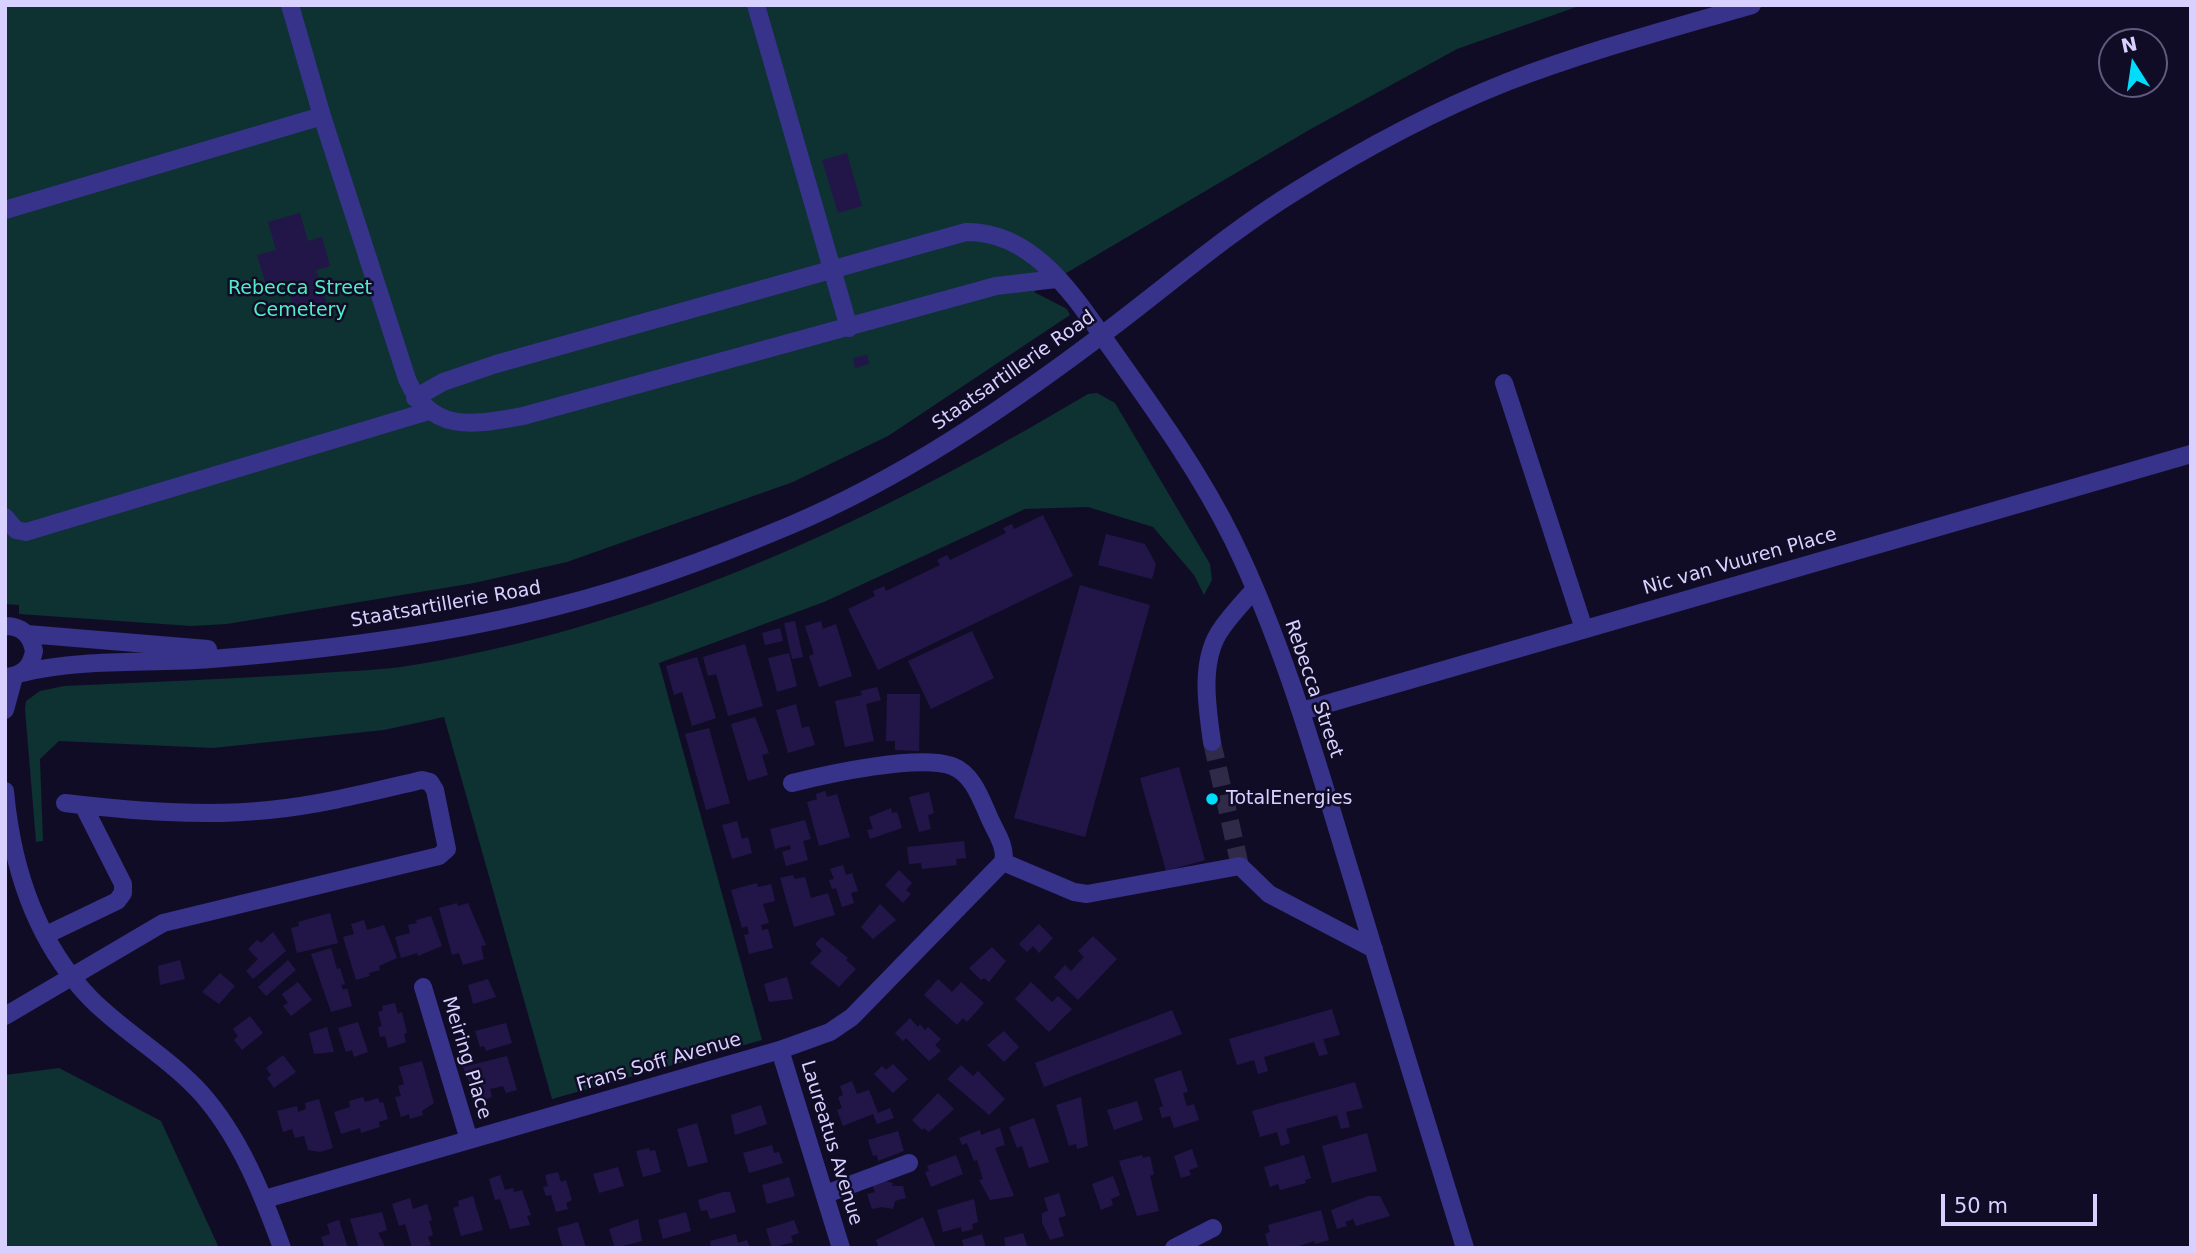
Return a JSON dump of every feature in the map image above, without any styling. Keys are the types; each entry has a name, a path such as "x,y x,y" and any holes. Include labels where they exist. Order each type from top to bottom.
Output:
{"street":[{"path":"290,5 322,116 415,398 444,420 476,425 523,416 996,286 1056,279"},
{"path":"756,5 849,327"},
{"name":"Staatsartillerie Road","path":"14,676 68,664 212,659 336,645 490,622 560,606 678,570 795,523 923,459 1011,401 1102,335 1197,260 1295,192 1427,117 1568,60 1752,5"},
{"path":"5,210 322,116"},
{"name":"Rebecca Street","path":"415,398 443,382 486,368 966,232 989,231 1024,246 1056,279 1102,335 1203,485 1233,540 1302,711 1465,1248"},
{"path":"1504,383 1584,629"},
{"path":"5,517 16,530 26,532 429,411"},
{"name":"Nic van Vuuren Place","path":"1302,711 2191,454"},
{"path":"1212,742 1207,705 1209,658 1220,630 1254,590"},
{"name":"Staatsartillerie Road","path":"5,626 18,628 27,634 253,653"},
{"path":"5,710 14,676 31,664 34,651 27,634"},
{"path":"792,782 866,767 932,763 952,766 977,790 1003,848 1003,862 1074,892 1087,894 1116,887 1161,883 1240,866 1269,894 1374,949"},
{"path":"5,1016 163,923 439,856 447,849 435,790 430,782 422,780 340,800 268,810 221,813 74,804 123,884 123,893 117,901 46,935"},
{"path":"5,791 9,828 22,880 46,935 72,976 93,1000 171,1064 200,1092 236,1143 265,1199 282,1248"},
{"name":"Frans Soff Avenue","path":"265,1199 780,1050 842,1026 1003,862"},
{"name":"Meiring Place","path":"423,988 468,1140"},
{"name":"Laureatus Avenue","path":"780,1050 841,1248"},
{"path":"826,1194 909,1163"},
{"path":"1174,1248 1213,1228"}],"green space":[{"name":"Rebecca Street Cemetery","path":"5,5 1582,5 1457,49 1309,130 1034,292 1067,309 1070,315 888,436 793,482 567,562 474,583 227,624 191,626 19,614 19,605 5,604"},
{"path":"1097,393 1115,403 1210,564 1212,580 1204,595 1194,575 1153,527 1088,507 1025,509 824,602 659,663 762,1040 552,1099 444,717 384,730 213,748 59,741 40,759 43,841 36,842 25,709 26,701 40,691 64,686 401,667 493,649 583,626 671,597 757,564 842,526 1007,441 1088,394"},
{"path":"59,1068 161,1121 219,1248 5,1248 5,1075"}],"building":[{"path":"847,153 862,206 838,213 822,160"},
{"path":"300,213 308,241 322,237 330,266 316,270 327,304 295,313 285,279 266,285 257,255 276,250 268,222"},
{"path":"867,355 869,364 855,368 853,358"},
{"path":"1043,515 1073,576 878,670 848,609 875,596 873,591 884,586 886,591 940,565 937,560 947,555 950,560 1006,533 1003,528 1012,524 1014,529"},
{"path":"1106,534 1145,544 1156,564 1152,579 1098,565"},
{"path":"1080,585 1150,605 1085,837 1014,818"},
{"path":"795,621 803,657 792,659 784,623"},
{"path":"821,621 823,629 836,624 852,676 819,687 809,656 814,654 805,626"},
{"path":"780,628 783,641 765,645 762,633"},
{"path":"972,631 994,678 931,709 908,661"},
{"path":"745,644 763,706 728,716 716,674 708,676 703,657"},
{"path":"789,653 797,686 777,692 768,658"},
{"path":"697,657 716,718 692,726 682,692 674,695 666,666"},
{"path":"877,687 881,700 866,704 874,741 845,747 835,701 862,695 860,691"},
{"path":"887,694 920,694 919,751 895,750 895,741 886,741"},
{"path":"796,704 802,728 809,726 815,745 788,753 776,710"},
{"path":"755,717 769,753 762,755 768,775 748,781 731,724"},
{"path":"709,728 730,803 706,810 685,734"},
{"path":"1179,767 1205,860 1166,871 1140,778"},
{"path":"825,791 827,797 837,794 850,837 819,846 807,802 817,799 816,794"},
{"path":"929,792 934,813 928,815 931,829 919,832 909,797"},
{"path":"891,808 892,813 897,812 902,828 870,839 867,830 873,829 869,817"},
{"path":"805,820 811,839 803,841 808,860 786,866 782,852 791,849 790,845 775,849 770,829"},
{"path":"737,821 742,839 748,837 752,853 732,859 722,825"},
{"path":"964,841 966,858 956,859 957,865 922,869 921,863 909,864 907,847"},
{"path":"843,865 846,875 852,873 858,891 851,893 854,903 842,907 836,888 832,889 829,880 834,879 830,869"},
{"path":"899,870 912,883 906,890 911,894 903,903 885,885"},
{"path":"793,875 795,879 805,877 811,898 828,893 835,915 794,927 780,878"},
{"path":"757,883 758,887 771,884 775,901 763,904 769,923 761,925 762,930 768,929 773,948 749,954 744,935 749,934 747,926 742,928 731,890"},
{"path":"457,903 458,906 468,903 486,945 481,946 484,959 463,965 459,953 452,955 439,908"},
{"path":"880,904 896,920 873,939 861,927"},
{"path":"330,913 338,943 297,953 291,928 299,926 298,922"},
{"path":"431,916 442,946 418,956 417,953 401,958 395,937 410,933 408,925 417,923 416,920"},
{"path":"364,920 367,930 384,925 397,958 379,966 380,970 369,973 370,976 356,980 343,937 354,934 351,924"},
{"path":"1039,924 1053,938 1039,953 1033,946 1027,952 1019,944"},
{"path":"273,932 286,951 253,979 246,971 258,959 248,949 257,940 261,943"},
{"path":"1093,936 1117,959 1078,1000 1054,977 1065,965 1071,971 1084,957 1078,951"},
{"path":"822,937 848,958 846,960 856,969 839,987 810,963 822,951 815,944"},
{"path":"992,947 1006,961 989,982 984,978 981,980 969,968"},
{"path":"331,948 345,984 341,985 343,990 347,988 352,1006 331,1012 311,954"},
{"path":"180,960 185,979 160,985 158,966"},
{"path":"288,960 296,970 266,996 258,987"},
{"path":"220,973 235,986 219,1004 202,992"},
{"path":"787,977 793,999 769,1002 764,984"},
{"path":"488,979 496,997 473,1004 468,985"},
{"path":"938,979 952,992 961,982 984,1003 967,1022 963,1018 957,1025 924,995"},
{"path":"298,982 312,1000 291,1016 283,1006 288,1003 282,994"},
{"path":"1031,982 1052,1002 1058,996 1072,1009 1049,1032 1015,999"},
{"path":"395,1003 398,1014 402,1012 407,1033 404,1034 406,1042 388,1048 385,1036 380,1037 378,1027 382,1026 378,1012 383,1010 382,1006"},
{"path":"1332,1009 1340,1035 1323,1039 1328,1054 1319,1056 1314,1042 1264,1057 1268,1071 1258,1074 1254,1060 1237,1065 1229,1039"},
{"path":"1172,1010 1182,1034 1044,1087 1035,1063"},
{"path":"250,1016 263,1033 242,1050 234,1040 238,1036 233,1029"},
{"path":"910,1018 918,1027 920,1024 925,1030 928,1027 941,1039 935,1045 941,1051 929,1061 906,1038 903,1041 895,1033"},
{"path":"358,1022 368,1052 354,1057 352,1050 346,1052 338,1028"},
{"path":"506,1023 512,1043 486,1051 484,1046 480,1047 475,1031"},
{"path":"327,1027 334,1052 314,1054 309,1033"},
{"path":"1004,1031 1019,1047 1004,1062 987,1045"},
{"path":"283,1055 296,1072 274,1088 267,1078 271,1075 266,1068"},
{"path":"507,1056 517,1090 506,1093 503,1086 490,1089 492,1097 478,1102 463,1067"},
{"path":"422,1061 434,1103 422,1111 423,1115 410,1119 409,1114 401,1117 395,1097 401,1096 398,1086 404,1084 399,1067"},
{"path":"893,1064 908,1079 893,1093 874,1074 882,1066 886,1070"},
{"path":"961,1065 973,1076 978,1071 1005,1099 989,1115 947,1079"},
{"path":"1181,1070 1188,1092 1183,1093 1187,1106 1194,1104 1199,1120 1174,1128 1170,1116 1162,1118 1159,1108 1163,1106 1154,1079"},
{"path":"852,1081 857,1094 869,1090 878,1113 890,1108 894,1118 877,1124 873,1114 843,1126 837,1110 842,1108 838,1097 843,1095 840,1086"},
{"path":"1355,1082 1363,1108 1346,1112 1350,1127 1341,1129 1337,1115 1286,1129 1290,1143 1281,1146 1277,1132 1260,1137 1252,1111"},
{"path":"938,1093 954,1109 929,1132 924,1128 922,1130 912,1120"},
{"path":"363,1097 365,1102 378,1098 380,1103 383,1102 388,1119 379,1122 380,1127 361,1133 360,1128 341,1134 334,1112 350,1107 349,1101"},
{"path":"1081,1097 1088,1146 1077,1149 1076,1144 1069,1146 1056,1105"},
{"path":"319,1099 333,1148 320,1152 308,1150 304,1136 295,1138 292,1129 283,1132 277,1111 297,1106 298,1112 306,1109 305,1103"},
{"path":"1137,1101 1143,1120 1114,1130 1107,1110"},
{"path":"761,1105 767,1124 735,1135 731,1115"},
{"path":"1034,1118 1049,1162 1029,1168 1022,1146 1017,1148 1009,1127"},
{"path":"697,1123 708,1162 688,1167 677,1129"},
{"path":"1000,1128 1005,1145 995,1148 1014,1196 990,1200 979,1180 983,1179 977,1160 974,1161 967,1143 962,1145 959,1138 980,1130 981,1135"},
{"path":"898,1131 904,1151 878,1161 877,1155 873,1156 868,1140"},
{"path":"1367,1133 1377,1171 1332,1183 1322,1146"},
{"path":"772,1145 774,1153 779,1152 783,1163 749,1173 743,1153"},
{"path":"649,1148 650,1151 655,1150 661,1172 643,1177 636,1151"},
{"path":"1192,1149 1198,1167 1189,1170 1191,1175 1181,1178 1174,1156"},
{"path":"956,1155 963,1174 931,1187 925,1172 929,1171 927,1166"},
{"path":"1142,1155 1143,1158 1150,1156 1154,1174 1150,1176 1159,1211 1137,1216 1119,1161"},
{"path":"1304,1155 1311,1178 1305,1180 1306,1183 1280,1190 1278,1184 1270,1187 1264,1167"},
{"path":"618,1167 624,1186 599,1193 593,1174"},
{"path":"558,1172 561,1182 566,1180 572,1200 566,1203 568,1209 556,1212 551,1195 546,1196 543,1187 548,1186 545,1175"},
{"path":"500,1175 505,1190 522,1190 531,1215 527,1216 530,1225 510,1229 500,1199 495,1200 489,1179"},
{"path":"1113,1176 1120,1195 1111,1199 1113,1205 1101,1210 1092,1184"},
{"path":"789,1177 795,1196 767,1204 762,1185"},
{"path":"886,1181 893,1183 892,1186 903,1186 906,1198 895,1201 893,1209 872,1209 867,1194 875,1192 872,1185"},
{"path":"730,1192 736,1212 710,1219 707,1210 701,1211 698,1200"},
{"path":"1059,1193 1066,1216 1058,1218 1064,1236 1050,1240 1042,1222 1042,1213 1048,1211 1044,1198"},
{"path":"473,1196 483,1230 461,1236 453,1208 459,1206 458,1201"},
{"path":"1368,1196 1380,1196 1390,1216 1356,1226 1353,1219 1345,1222 1347,1226 1337,1229 1331,1210"},
{"path":"410,1198 413,1209 427,1204 432,1220 429,1221 433,1235 428,1237 431,1245 412,1248 405,1224 399,1226 392,1204"},
{"path":"974,1199 978,1222 972,1224 973,1229 962,1232 961,1227 943,1232 937,1210"},
{"path":"1321,1210 1329,1240 1315,1244 1314,1241 1294,1248 1269,1248 1265,1234 1270,1232 1268,1225"},
{"path":"382,1212 387,1230 378,1233 386,1248 359,1248 350,1219"},
{"path":"686,1212 691,1231 663,1239 658,1220"},
{"path":"923,1217 935,1246 879,1248 876,1240"},
{"path":"638,1219 642,1241 615,1248 609,1229"},
{"path":"339,1220 348,1248 325,1248 321,1237 330,1234 327,1224"},
{"path":"794,1220 799,1233 791,1236 793,1242 772,1248 766,1229"},
{"path":"578,1222 586,1248 563,1248 557,1228"},
{"path":"1023,1233 1028,1248 1006,1248 1004,1238"},
{"path":"736,1234 738,1243 747,1240 750,1248 711,1248 710,1241"},
{"path":"982,1234 986,1248 964,1248 962,1240"}],"tunnel":[{"path":"1212,742 1240,866"}],"place":[{"name":"TotalEnergies","path":"1212,799"}]}
